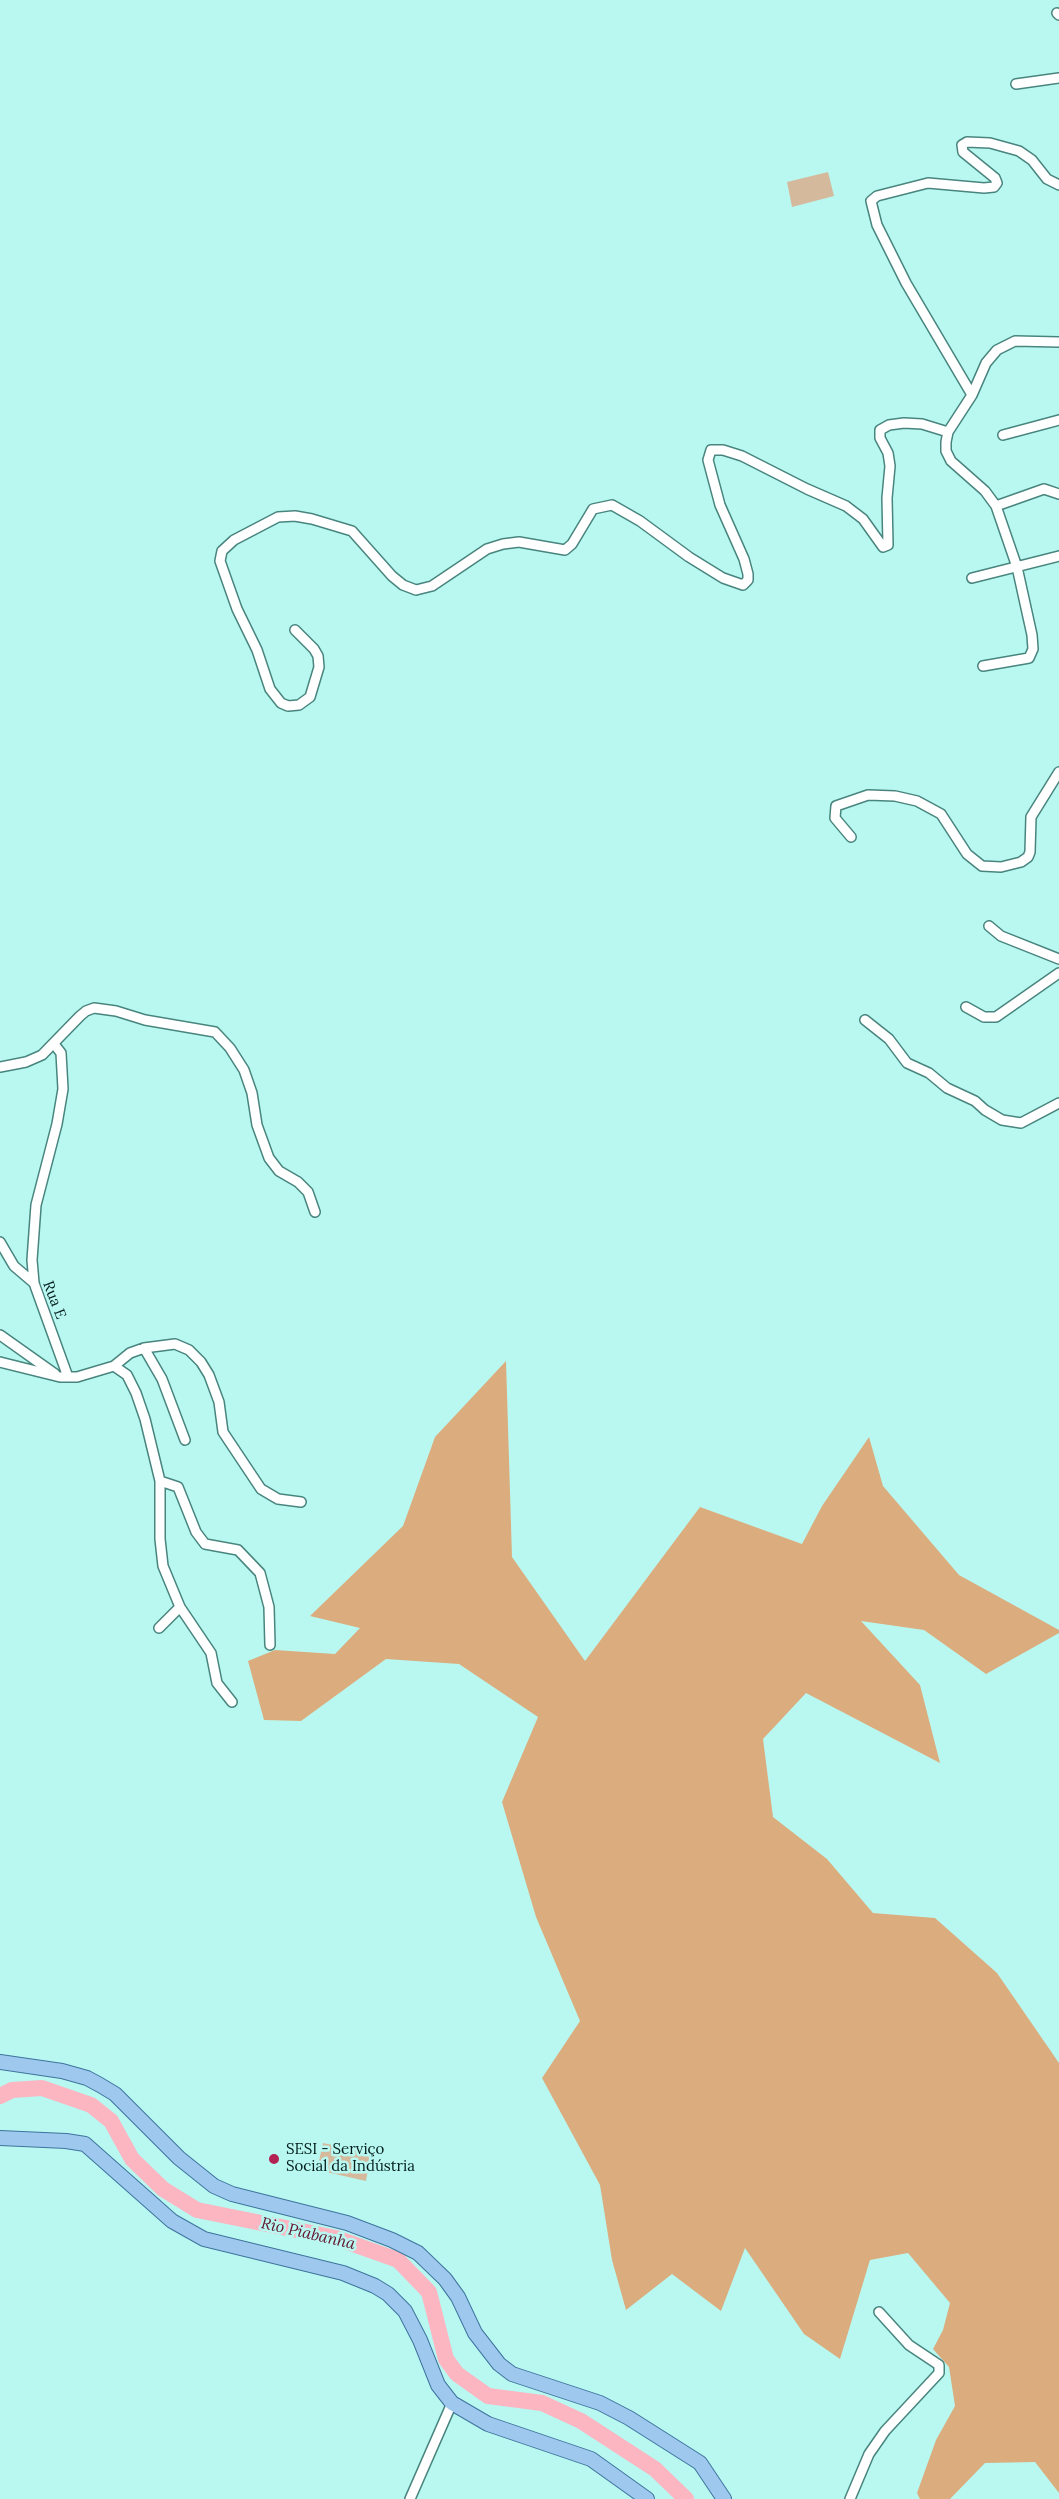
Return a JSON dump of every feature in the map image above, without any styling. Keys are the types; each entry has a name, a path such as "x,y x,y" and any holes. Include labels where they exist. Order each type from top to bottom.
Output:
{"main road":[{"path":"0,2062 62,2071 87,2078 100,2085 115,2094 199,2176 223,2190 347,2223 392,2240 418,2253 445,2279 458,2298 475,2333 499,2364 512,2374 600,2403 629,2418 700,2463 724,2499"},
{"path":"0,2138 66,2140 85,2144 171,2221 204,2240 343,2273 375,2286 388,2294 405,2311 420,2340 438,2385 452,2403 488,2424 591,2459 647,2499"}],"street":[{"path":"1016,84 1059,78"},
{"path":"972,395 933,330 877,225 871,201 877,195 928,183 994,187 997,183 995,178 963,152 962,145 967,142 990,143 1019,151 1032,160 1047,179 1059,185"},
{"path":"983,666 1023,660 1032,654 1032,635 1017,567 996,506 985,491 951,461 946,451 948,432 972,395 986,363 1006,344 1024,340 1059,342"},
{"path":"1004,435 1059,420"},
{"path":"295,630 314,649 320,663 312,693 304,702 294,706 281,703 270,689 257,650 237,609 220,565 220,556 226,546 278,517 295,516 312,519 352,531 392,576 403,585 416,590 432,586 487,549 502,544 519,542 565,550 572,544 593,509 612,506 640,521 689,557 723,578 743,585 748,580 748,574 744,559 720,505 708,460 711,450 723,450 750,459 807,489 846,506 863,519 883,547 887,546 888,542 887,498 890,474 889,459 880,438 880,430 890,425 904,423 922,424 948,432"},
{"path":"996,506 1044,489 1059,494"},
{"path":"972,578 1059,556"},
{"path":"851,837 835,818 836,806 868,795 895,796 917,801 940,814 975,863 990,868 1021,862 1028,857 1030,852 1031,817 1059,772"},
{"path":"989,926 1001,936 1059,959"},
{"path":"966,1007 984,1017 996,1017 1059,973"},
{"path":"0,1067 42,1055 80,1016 94,1008 116,1011 145,1020 215,1032 230,1048 244,1070 252,1093 257,1125 269,1158 279,1171 298,1182 308,1192 315,1212"},
{"path":"865,1020 889,1039 907,1063 929,1073 947,1088 975,1101 1007,1122 1021,1123 1059,1103"},
{"path":"34,1283 32,1260 36,1205 57,1124 63,1089 61,1053 54,1044"},
{"name":"Rua E","path":"0,1242 14,1266 34,1283 64,1377"},
{"path":"0,1335 64,1377"},
{"path":"0,1362 64,1377 114,1366 130,1353 144,1348 175,1344 189,1350 209,1375 215,1388 224,1432 261,1489 278,1499 301,1502"},
{"path":"144,1348 162,1379 185,1440"},
{"path":"114,1366 127,1375 136,1393 160,1481 161,1557 180,1607 211,1653 217,1683 232,1702"},
{"path":"160,1481 178,1486 196,1532 206,1544 238,1550 260,1574 269,1607 270,1645"},
{"path":"159,1628 180,1607"},
{"path":"850,2499 869,2454 885,2431 937,2377 940,2369 939,2365 909,2345 879,2312"},
{"path":"410,2499 452,2403"}],"shaded area":[{"path":"828,172 834,196 792,207 787,182"},
{"path":"506,1361 512,1557 585,1661 700,1507 802,1544 822,1506 869,1437 883,1486 959,1575 1059,1630 1059,1633 986,1674 924,1630 861,1621 920,1685 940,1763 806,1693 763,1739 773,1817 827,1859 873,1913 935,1918 997,1973 1059,2063 1059,2493 1035,2462 985,2463 950,2499 920,2499 917,2493 936,2440 955,2406 949,2367 933,2349 943,2330 950,2303 908,2253 870,2260 840,2359 804,2334 745,2248 721,2311 672,2274 626,2310 612,2260 600,2185 542,2078 580,2021 536,1917 502,1802 538,1717 459,1664 386,1659 301,1721 264,1720 248,1661 275,1650 335,1654 360,1628 310,1616 403,1526 435,1437"},
{"path":"323,2143 371,2153 366,2181 317,2170"}],"waterway":[{"name":"Rio Piabanha","path":"0,2096 12,2090 42,2088 91,2105 111,2121 132,2159 163,2189 197,2210 336,2238 398,2260 429,2292 446,2359 457,2374 488,2396 542,2403 581,2421 655,2469 686,2499"}],"place":[{"name":"SESI - Serviço Social da Indústria","path":"274,2159"}]}
